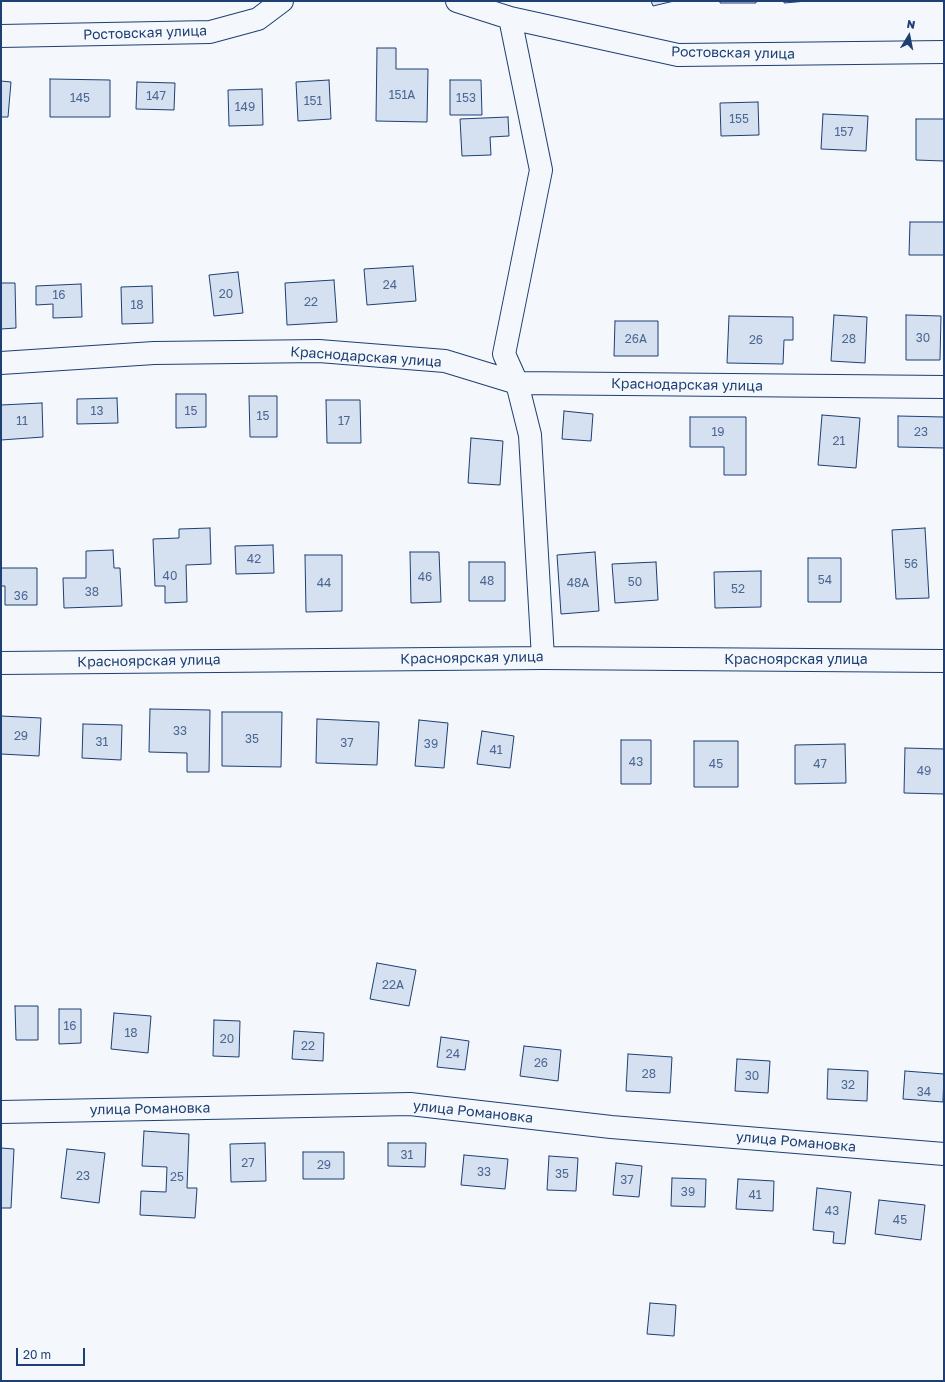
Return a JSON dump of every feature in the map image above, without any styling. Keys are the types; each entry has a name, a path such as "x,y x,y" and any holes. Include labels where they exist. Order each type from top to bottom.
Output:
{"street":[{"name":"Ростовская улица","path":"1,36 210,32 258,19 282,1"},
{"name":"Ростовская улица","path":"457,1 510,18 678,55 944,52"},
{"path":"510,18 541,170 504,354 517,383 530,434 543,658"},
{"name":"Краснодарская улица","path":"1,363 154,353 319,351 445,361 517,383 944,387"},
{"name":"Красноярская улица","path":"1,663 543,658 944,661"},
{"name":"улица Романовка","path":"1,1112 410,1104 611,1127 944,1154"}],"building":[{"path":"651,1 674,1 653,6"},
{"path":"720,1 756,1 756,3 720,3"},
{"path":"784,1 807,1 784,3"},
{"path":"377,48 396,48 396,69 428,69 427,122 376,121"},
{"path":"50,79 110,80 110,117 50,117"},
{"path":"329,80 331,119 298,121 296,82"},
{"path":"450,80 481,80 482,115 450,115"},
{"path":"1,81 11,82 8,117 1,117"},
{"path":"137,82 175,83 174,110 136,109"},
{"path":"262,89 263,125 229,126 228,90"},
{"path":"758,102 759,135 721,136 720,103"},
{"path":"823,114 868,116 866,151 821,149"},
{"path":"508,117 509,136 490,137 491,155 462,156 460,119"},
{"path":"916,119 944,119 944,161 916,160"},
{"path":"910,222 944,222 944,255 909,255"},
{"path":"413,266 416,301 367,305 364,269"},
{"path":"238,272 243,313 214,316 209,275"},
{"path":"334,280 337,322 287,325 285,283"},
{"path":"1,283 15,283 16,328 1,329"},
{"path":"81,284 82,317 53,318 53,304 36,305 36,286"},
{"path":"152,286 153,323 122,324 121,287"},
{"path":"834,315 867,317 865,363 831,361"},
{"path":"906,315 941,316 940,360 906,360"},
{"path":"729,316 793,317 793,340 784,340 783,364 727,363"},
{"path":"615,321 658,321 658,356 614,356"},
{"path":"176,394 206,394 206,427 176,428"},
{"path":"249,396 277,396 277,437 250,437"},
{"path":"117,398 118,423 77,424 77,399"},
{"path":"326,400 360,400 361,443 327,443"},
{"path":"42,403 43,437 1,440 1,405"},
{"path":"564,411 593,414 591,441 562,439"},
{"path":"822,415 860,418 856,468 818,465"},
{"path":"898,416 944,417 944,448 898,447"},
{"path":"690,417 746,417 746,475 724,475 724,447 690,447"},
{"path":"471,438 503,441 500,485 468,483"},
{"path":"210,528 211,564 186,565 187,602 165,603 165,586 155,586 153,539 179,538 179,529"},
{"path":"925,528 929,598 896,599 892,530"},
{"path":"273,545 274,573 236,574 235,546"},
{"path":"113,550 114,568 120,568 122,606 64,608 63,578 86,578 86,551"},
{"path":"410,552 439,552 441,602 411,603"},
{"path":"595,552 599,611 561,614 557,555"},
{"path":"305,555 342,555 342,611 306,612"},
{"path":"808,558 841,558 841,602 808,602"},
{"path":"469,562 505,562 505,601 469,601"},
{"path":"656,562 658,600 615,603 612,564"},
{"path":"1,568 37,568 37,605 5,605 5,586 1,586"},
{"path":"761,571 761,607 715,608 714,572"},
{"path":"150,709 210,710 209,772 187,772 187,753 149,752"},
{"path":"222,712 282,712 281,767 222,766"},
{"path":"1,716 41,718 39,756 1,754"},
{"path":"317,719 379,722 377,765 316,763"},
{"path":"419,720 448,723 444,768 415,766"},
{"path":"83,724 122,725 121,760 82,758"},
{"path":"482,731 514,736 510,768 477,764"},
{"path":"621,740 651,740 651,784 621,784"},
{"path":"694,741 738,741 738,787 694,787"},
{"path":"845,744 846,783 795,784 795,745"},
{"path":"905,748 944,749 944,794 904,793"},
{"path":"377,963 416,970 409,1006 370,999"},
{"path":"15,1006 38,1006 38,1040 16,1040"},
{"path":"59,1009 81,1009 81,1043 59,1044"},
{"path":"114,1013 151,1016 148,1053 111,1049"},
{"path":"214,1020 240,1021 239,1057 213,1056"},
{"path":"294,1031 324,1033 323,1061 292,1059"},
{"path":"441,1037 469,1041 465,1070 437,1067"},
{"path":"524,1046 561,1050 558,1081 520,1076"},
{"path":"628,1054 672,1057 670,1093 626,1091"},
{"path":"737,1059 770,1061 768,1093 735,1091"},
{"path":"828,1069 868,1071 867,1101 827,1099"},
{"path":"905,1071 944,1074 943,1102 903,1099"},
{"path":"144,1131 189,1134 187,1188 197,1188 195,1218 140,1215 141,1191 166,1192 167,1167 142,1166"},
{"path":"265,1143 266,1181 231,1182 230,1144"},
{"path":"388,1143 426,1143 425,1167 388,1166"},
{"path":"1,1148 14,1149 11,1208 1,1208"},
{"path":"67,1149 105,1153 99,1203 61,1198"},
{"path":"303,1152 344,1152 344,1179 303,1179"},
{"path":"464,1155 508,1159 505,1189 461,1185"},
{"path":"549,1156 578,1158 576,1191 547,1190"},
{"path":"616,1163 642,1166 639,1197 613,1195"},
{"path":"672,1178 706,1179 705,1207 671,1206"},
{"path":"738,1179 774,1181 773,1211 736,1209"},
{"path":"817,1188 851,1192 845,1244 833,1243 834,1232 813,1230"},
{"path":"879,1200 925,1205 921,1240 875,1234"},
{"path":"650,1303 676,1305 674,1336 647,1334"}]}
